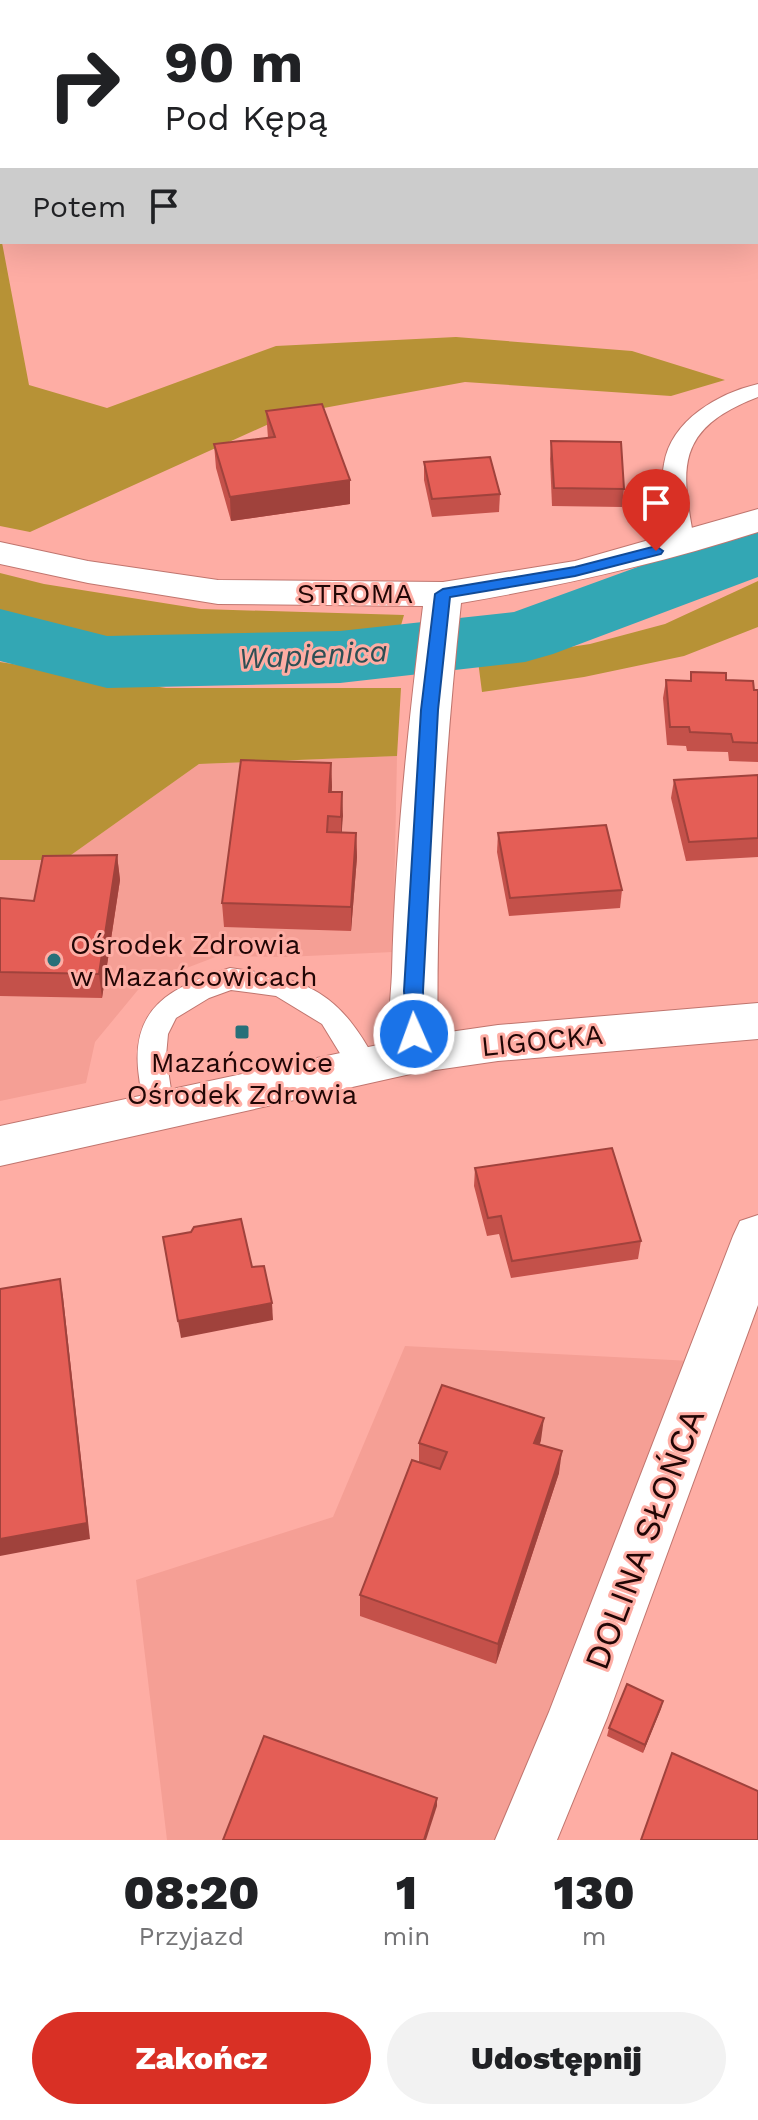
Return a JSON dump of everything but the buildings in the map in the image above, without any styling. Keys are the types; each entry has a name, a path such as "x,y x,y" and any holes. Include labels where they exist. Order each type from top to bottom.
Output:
{"street":[{"path":"443,594 575,572 683,544 758,520"},
{"name":"STROMA","path":"0,553 88,572 218,592 443,594 429,710 413,991 415,1055"},
{"name":"LIGOCKA","path":"0,1146 415,1055 498,1043 758,1021"},
{"name":"DOLINA SŁOŃCA","path":"526,1840 583,1703 758,1236"}],"lane":[{"path":"683,544 672,486 677,447 702,416 758,390"},
{"path":"159,1110 151,1056 153,1034 166,1010 199,990 230,979 282,986 332,1016 363,1065"}],"shaded area":[{"path":"0,244 29,385 107,408 276,346 456,337 632,351 725,380 671,396 465,382 291,414 30,532 0,526"},
{"path":"0,573 44,584 201,609 404,615 397,639 103,651 0,625"},
{"path":"758,581 758,627 684,656 584,677 482,692 478,661 590,644 665,624"},
{"path":"0,662 166,688 401,688 397,756 199,764 64,860 0,860"},
{"path":"397,756 393,952 285,957 218,956 142,985 95,1042 86,1083 0,1101 0,860 64,860 199,764"},
{"path":"405,1346 691,1361 502,1840 167,1840 136,1580 333,1517"}],"waterway":[{"name":"Wapienica","path":"0,635 107,662 340,657 525,636 758,550"}],"place":[{"name":"Ośrodek Zdrowia w Mazańcowicach","path":"54,960"},
{"name":"Mazańcowice Ośrodek Zdrowia","path":"242,1032"}],"route":[{"path":"414,1034 413,991 429,710 443,594 575,572 656,551"}]}
